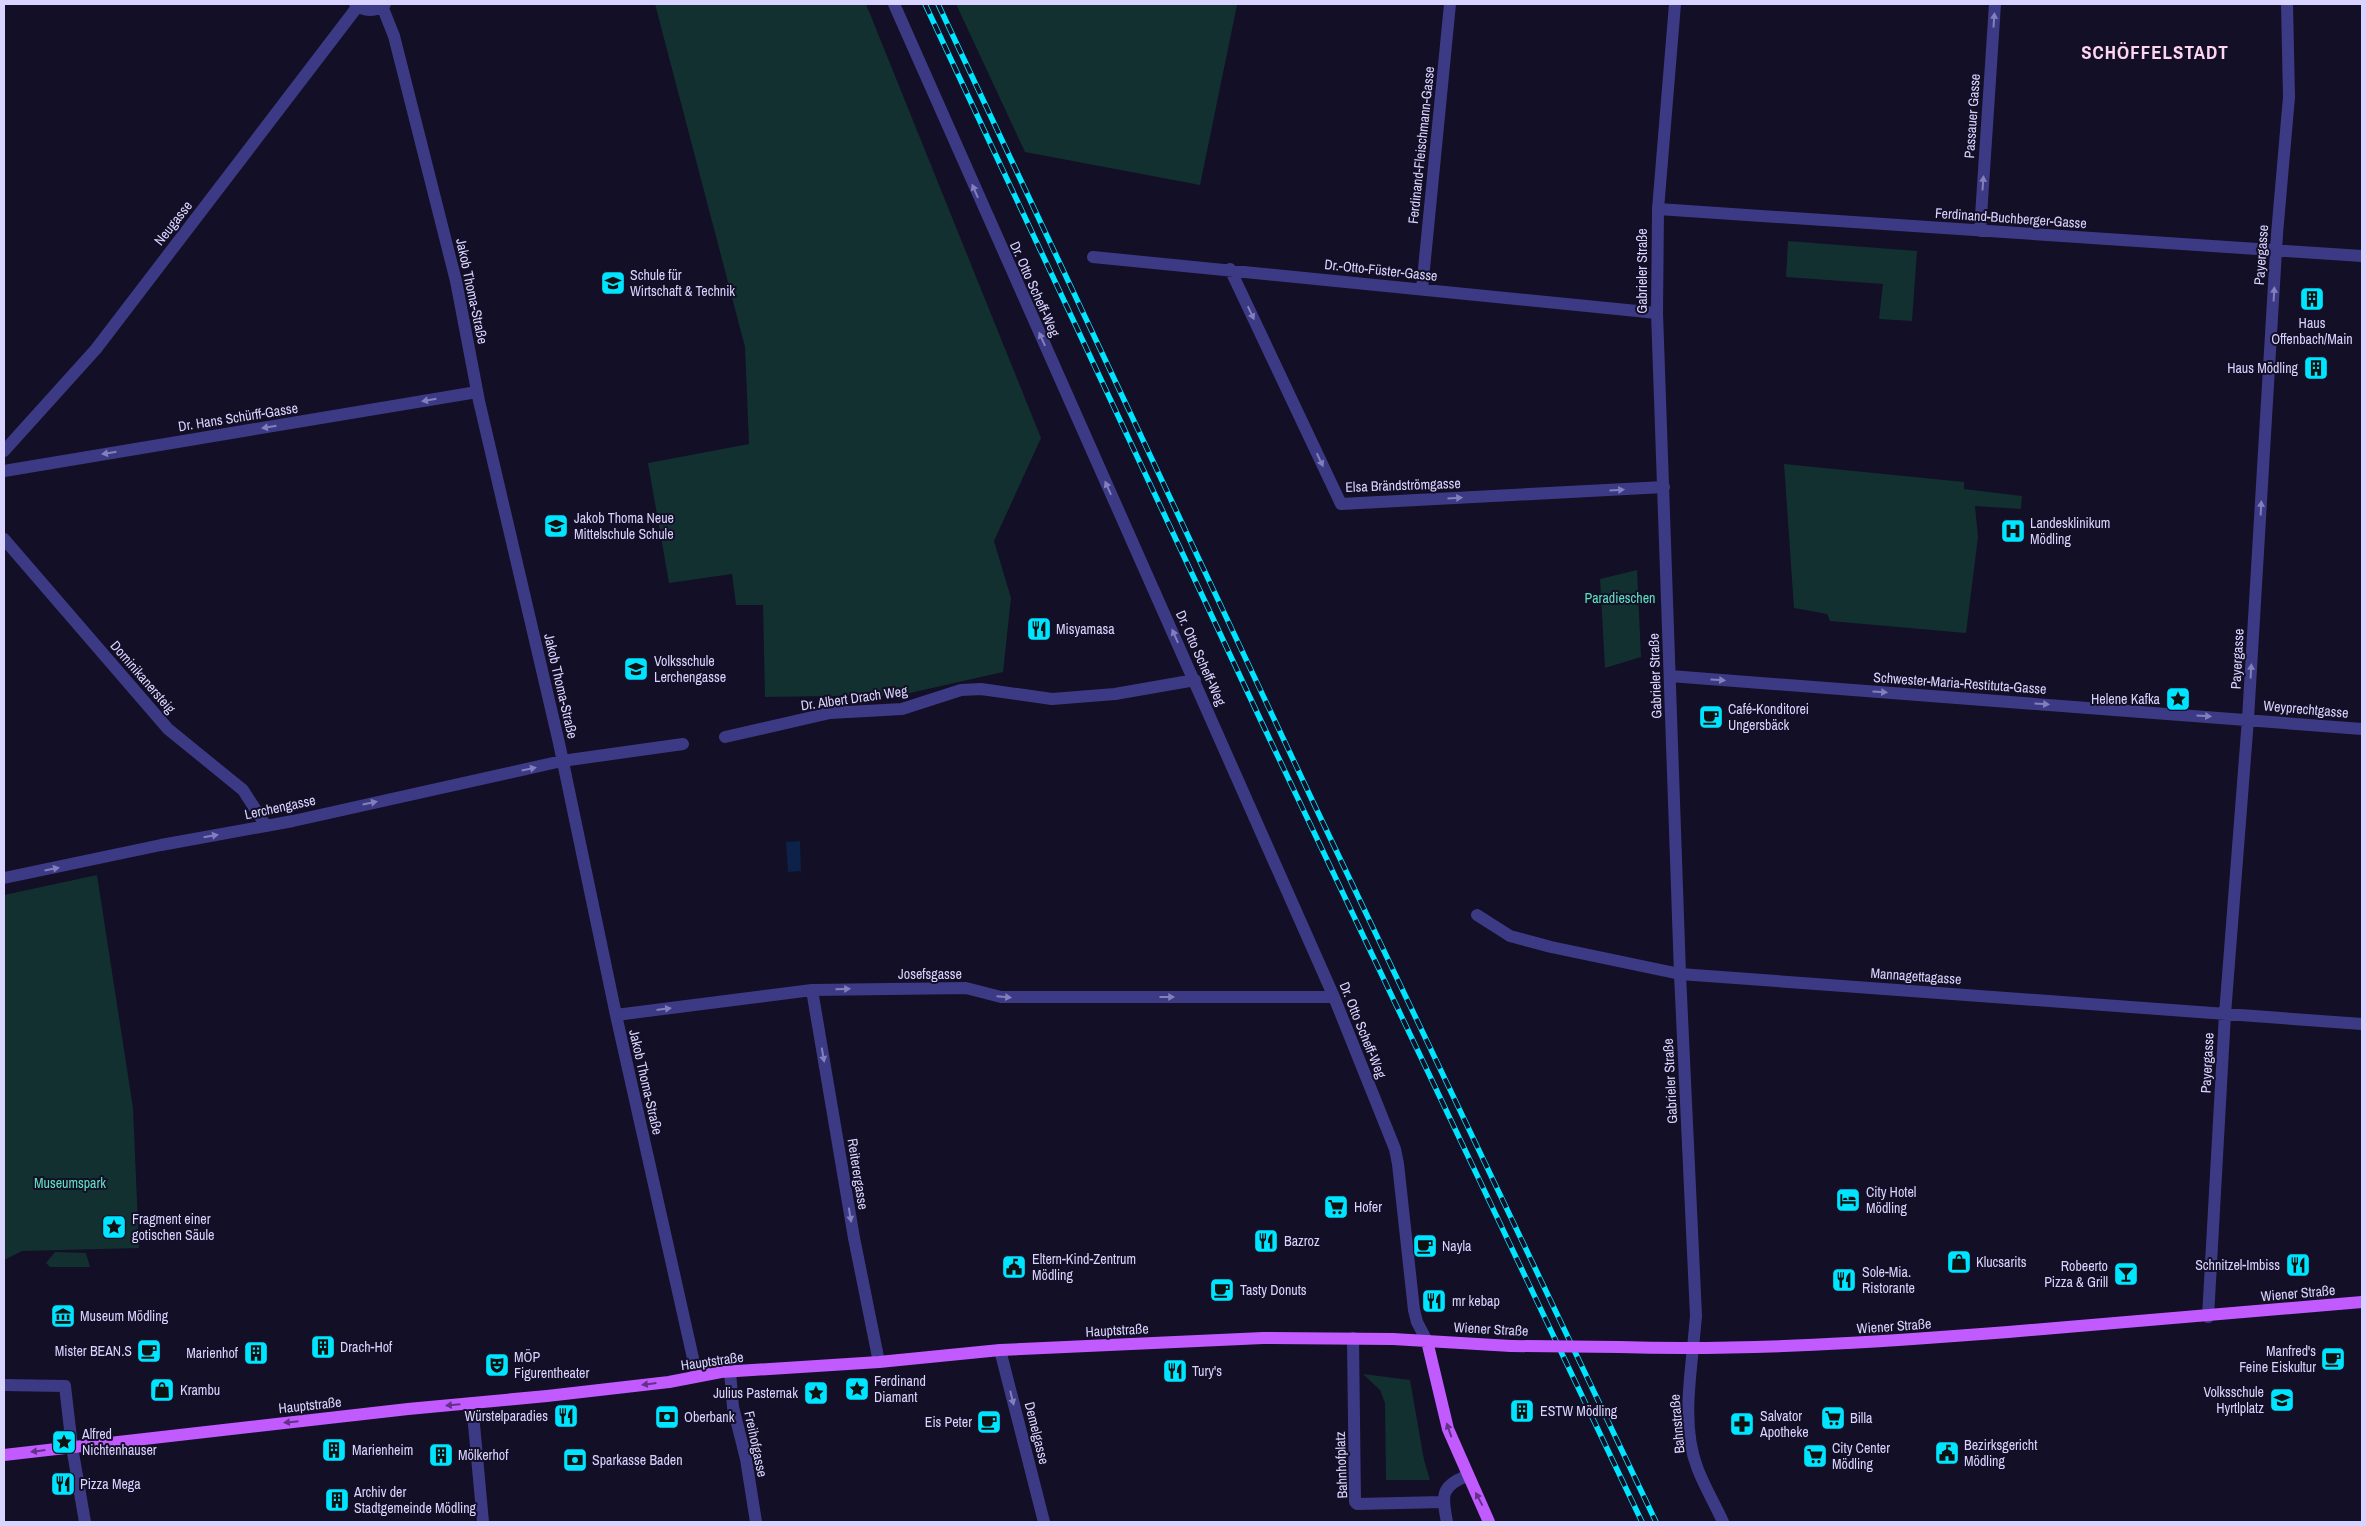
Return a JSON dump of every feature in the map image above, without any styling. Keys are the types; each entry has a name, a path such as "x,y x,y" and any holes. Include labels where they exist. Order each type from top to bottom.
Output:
{"main road":[{"name":"Wiener Straße","path":"1427,1341 1511,1346 1744,1348 1881,1342 2362,1302"},
{"name":"Hauptstraße","path":"4,1455 669,1382 730,1372 879,1362 1000,1350 1263,1338 1354,1338 1427,1341"},
{"path":"1427,1341 1448,1428 1467,1476 1489,1522"}],"street":[{"name":"Dr. Otto Scheff-Weg","path":"894,4 1334,997 1395,1149 1414,1310 1417,1322 1427,1341"},
{"name":"Ferdinand-Fleischmann-Gasse","path":"1422,289 1450,4"},
{"name":"Gabrieler Straße","path":"1675,4 1658,210 1657,313 1680,974 1696,1316 1693,1348"},
{"name":"Passauer Gasse","path":"1980,231 1995,4"},
{"name":"Payergasse","path":"2208,1316 2225,1014 2248,719 2276,250 2289,97 2287,4"},
{"path":"356,5 370,10 384,5"},
{"name":"Neugasse","path":"4,451 96,349 356,5"},
{"name":"Jakob Thoma-Straße","path":"384,5 394,36 456,281 477,392 562,762 616,1015 697,1376"},
{"name":"Ferdinand-Buchberger-Gasse","path":"1658,210 2362,256"},
{"name":"Dr.-Otto-Füster-Gasse","path":"1098,257 1657,313"},
{"name":"Elsa Brändströmgasse","path":"1230,269 1341,504 1664,487"},
{"name":"Dr. Hans Schürff-Gasse","path":"4,471 477,392"},
{"name":"Dominikanersteig","path":"4,539 168,729 243,790 266,826"},
{"name":"Schwester-Maria-Restituta-Gasse","path":"1670,676 2248,719"},
{"name":"Dr. Albert Drach Weg","path":"725,737 830,713 902,709 961,690 981,689 1052,700 1115,694 1195,680"},
{"name":"Weyprechtgasse","path":"2248,719 2362,728"},
{"path":"562,762 683,744"},
{"name":"Lerchengasse","path":"4,878 161,844 266,826 562,762"},
{"name":"Mannagettagasse","path":"1478,915 1510,936 1551,947 1680,974 2362,1024"},
{"name":"Josefsgasse","path":"616,1015 812,990 966,988 1001,998 1334,997"},
{"name":"Reiterergasse","path":"812,990 854,1238 879,1362"},
{"name":"Bahnhofplatz","path":"1354,1338 1355,1502 1357,1504 1385,1504 1443,1502"},
{"name":"Bahnstraße","path":"1693,1348 1689,1388 1691,1439 1696,1466 1723,1522"},
{"name":"Demelgasse","path":"1000,1350 1044,1522"},
{"name":"Freihofgasse","path":"730,1372 733,1407 746,1459 756,1522"},
{"path":"9,1385 65,1386 72,1447 85,1522"},
{"path":"472,1403 483,1522"},
{"path":"1447,1522 1443,1502 1445,1492 1452,1481 1467,1476"}],"green space":[{"path":"655,4 866,4 1041,438 994,541 1011,598 1003,672 901,695 765,697 763,605 736,605 732,574 669,583 648,463 749,444 745,347"},
{"path":"956,4 1237,5 1200,185 1025,152"},
{"path":"1788,241 1917,251 1912,321 1879,319 1883,284 1786,277"},
{"path":"1784,464 1964,482 1964,489 2022,496 2021,509 1975,506 1978,537 1966,633 1830,621 1827,614 1794,608"},
{"name":"Paradieschen","path":"1637,570 1641,657 1605,668 1600,579"},
{"name":"Museumspark","path":"97,875 133,1108 139,1248 22,1251 4,1260 4,895"},
{"path":"55,1252 86,1253 90,1267 50,1267 46,1263"},
{"path":"1363,1374 1410,1380 1424,1460 1430,1480 1386,1480 1385,1403 1380,1390"}],"water":[{"path":"800,841 801,871 788,872 786,842"}],"railway":[{"path":"925,4 1262,723 1642,1522"},
{"path":"938,4 1314,804 1656,1522"}],"place":[{"name":"Schule für Wirtschaft & Technik","path":"613,283"},
{"name":"Haus Offenbach/Main","path":"2312,299"},
{"name":"Haus Mödling","path":"2316,368"},
{"name":"Jakob Thoma Neue Mittelschule Schule","path":"556,526"},
{"name":"Landesklinikum Mödling","path":"2013,531"},
{"name":"Misyamasa","path":"1039,629"},
{"name":"Volksschule Lerchengasse","path":"636,669"},
{"name":"Helene Kafka","path":"2178,699"},
{"name":"Café-Konditorei Ungersbäck","path":"1711,717"},
{"name":"City Hotel Mödling","path":"1848,1200"},
{"name":"Hofer","path":"1336,1207"},
{"name":"Fragment einer gotischen Säule","path":"114,1227"},
{"name":"Bazroz","path":"1266,1241"},
{"name":"Nayla","path":"1425,1246"},
{"name":"Klucsarits","path":"1959,1262"},
{"name":"Schnitzel-Imbiss","path":"2298,1265"},
{"name":"Eltern-Kind-Zentrum Mödling","path":"1014,1267"},
{"name":"Robeerto Pizza & Grill","path":"2126,1274"},
{"name":"Sole-Mia. Ristorante","path":"1844,1280"},
{"name":"Tasty Donuts","path":"1222,1290"},
{"name":"mr kebap","path":"1434,1301"},
{"name":"Museum Mödling","path":"63,1316"},
{"name":"Drach-Hof","path":"323,1347"},
{"name":"Mister BEAN.S","path":"149,1351"},
{"name":"Marienhof","path":"256,1353"},
{"name":"Manfred's Feine Eiskultur","path":"2333,1359"},
{"name":"MÖP Figurentheater","path":"497,1365"},
{"name":"Tury's","path":"1175,1371"},
{"name":"Ferdinand Diamant","path":"857,1389"},
{"name":"Krambu","path":"162,1390"},
{"name":"Julius Pasternak","path":"816,1393"},
{"name":"Volksschule Hyrtlplatz","path":"2282,1400"},
{"name":"ESTW Mödling","path":"1522,1411"},
{"name":"Würstelparadies","path":"566,1416"},
{"name":"Oberbank","path":"667,1417"},
{"name":"Billa","path":"1833,1418"},
{"name":"Eis Peter","path":"989,1422"},
{"name":"Salvator Apotheke","path":"1742,1424"},
{"name":"Alfred Nichtenhauser","path":"64,1442"},
{"name":"Marienheim","path":"334,1450"},
{"name":"Bezirksgericht Mödling","path":"1947,1453"},
{"name":"Mölkerhof","path":"441,1455"},
{"name":"City Center Mödling","path":"1815,1456"},
{"name":"Sparkasse Baden","path":"575,1460"},
{"name":"Pizza Mega","path":"63,1484"},
{"name":"Archiv der Stadtgemeinde Mödling","path":"337,1500"}],"district":[{"name":"SCHÖFFELSTADT","path":"2155,52"}]}
